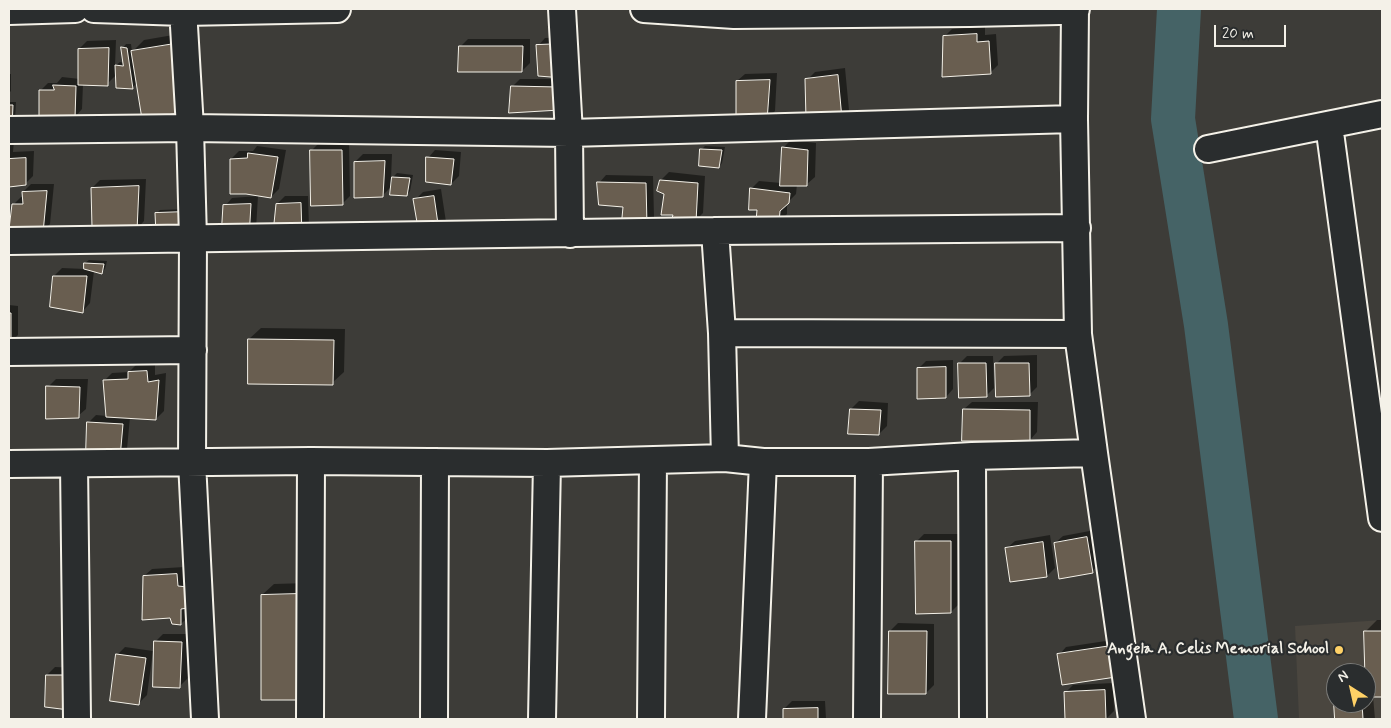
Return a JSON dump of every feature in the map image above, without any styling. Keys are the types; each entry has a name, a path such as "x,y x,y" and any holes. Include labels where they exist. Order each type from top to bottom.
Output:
{"street":[{"path":"9,11 75,9"},
{"path":"94,9 337,9"},
{"path":"562,9 569,133 570,234"},
{"path":"644,9 734,12 1059,11 1075,9 1074,119 1078,334 1132,719"},
{"path":"183,10 190,128 193,239 192,462 205,719"},
{"path":"1208,149 1382,114"},
{"path":"9,130 190,128 569,133 1074,119"},
{"path":"1329,125 1382,518"},
{"path":"9,241 1077,228"},
{"path":"715,231 722,333 725,458"},
{"path":"722,333 1078,334"},
{"path":"9,352 193,350"},
{"path":"9,464 311,461 547,463 725,458 764,462 869,462 972,456 1094,453"},
{"path":"972,456 973,719"},
{"path":"310,719 311,461"},
{"path":"651,719 653,461"},
{"path":"434,719 436,462"},
{"path":"752,719 764,462"},
{"path":"867,719 869,462"},
{"path":"542,719 547,463"},
{"path":"74,464 77,719"}],"shaded area":[{"name":"Angela A. Celis Memorial School","path":"1382,620 1382,719 1299,719 1295,626"}],"building":[{"path":"977,34 977,42 989,41 991,74 942,77 943,36"},
{"path":"174,44 185,112 142,119 131,51"},
{"path":"564,44 563,78 538,76 536,45"},
{"path":"459,46 523,46 522,72 458,72"},
{"path":"121,47 127,48 133,89 116,88 115,65 123,66"},
{"path":"109,48 108,86 78,85 78,49"},
{"path":"838,75 842,119 806,119 805,79"},
{"path":"770,80 767,121 736,120 736,81"},
{"path":"53,85 76,86 75,118 39,123 39,90 54,90"},
{"path":"511,86 558,87 560,110 509,113"},
{"path":"9,105 13,105 12,127 9,127"},
{"path":"782,147 808,150 807,186 780,186"},
{"path":"700,149 722,150 719,168 699,166"},
{"path":"310,150 342,150 343,205 311,206"},
{"path":"248,153 278,157 271,198 246,194 230,194 230,159 247,158"},
{"path":"426,157 454,159 451,185 426,182"},
{"path":"26,158 26,185 9,187 9,159"},
{"path":"385,161 383,197 354,198 354,162"},
{"path":"392,177 410,178 407,196 390,195"},
{"path":"660,180 698,183 696,222 671,221 673,215 661,215 664,194 657,191"},
{"path":"597,182 646,183 647,226 621,228 623,207 599,205"},
{"path":"139,186 137,231 92,227 91,188"},
{"path":"750,188 790,193 789,203 780,211 779,223 756,221 757,210 749,210"},
{"path":"47,191 43,233 9,229 12,204 23,204 22,192"},
{"path":"434,196 439,231 419,234 413,199"},
{"path":"301,203 302,236 273,233 276,204"},
{"path":"251,204 249,238 221,238 223,205"},
{"path":"185,212 183,233 156,234 155,213"},
{"path":"84,263 104,264 102,274 84,269"},
{"path":"53,276 87,276 83,313 50,307"},
{"path":"9,313 11,313 11,344 9,344"},
{"path":"248,339 334,340 333,385 248,384"},
{"path":"958,363 986,363 987,397 959,398"},
{"path":"995,363 1029,363 1030,396 996,397"},
{"path":"946,367 946,398 917,399 917,368"},
{"path":"147,371 148,382 159,380 156,420 106,417 103,380 128,379 128,372"},
{"path":"46,386 80,387 79,418 46,419"},
{"path":"850,409 881,410 879,435 848,434"},
{"path":"963,409 1030,410 1030,441 962,441"},
{"path":"87,422 123,424 120,458 86,454"},
{"path":"1087,537 1093,573 1059,579 1054,543"},
{"path":"915,541 951,541 951,613 916,614"},
{"path":"1043,542 1047,577 1010,582 1005,548"},
{"path":"177,574 178,586 188,587 188,608 181,609 181,625 172,624 170,618 142,620 143,576"},
{"path":"297,594 297,700 261,700 261,595"},
{"path":"889,631 927,631 926,694 888,694"},
{"path":"1364,631 1382,631 1382,697 1376,697 1376,663 1365,663"},
{"path":"154,641 182,642 180,688 153,687"},
{"path":"1111,646 1116,677 1062,685 1057,654"},
{"path":"116,654 146,658 139,705 110,701"},
{"path":"46,675 71,675 69,710 45,707"},
{"path":"1105,690 1106,719 1065,719 1064,692"},
{"path":"818,708 818,719 783,719 783,709"},
{"path":"1335,713 1363,713 1363,719 1335,719"}],"waterway":[{"path":"1179,9 1173,119 1206,325 1256,719"}],"place":[{"name":"Angela A. Celis Memorial School","path":"1339,650"}]}
